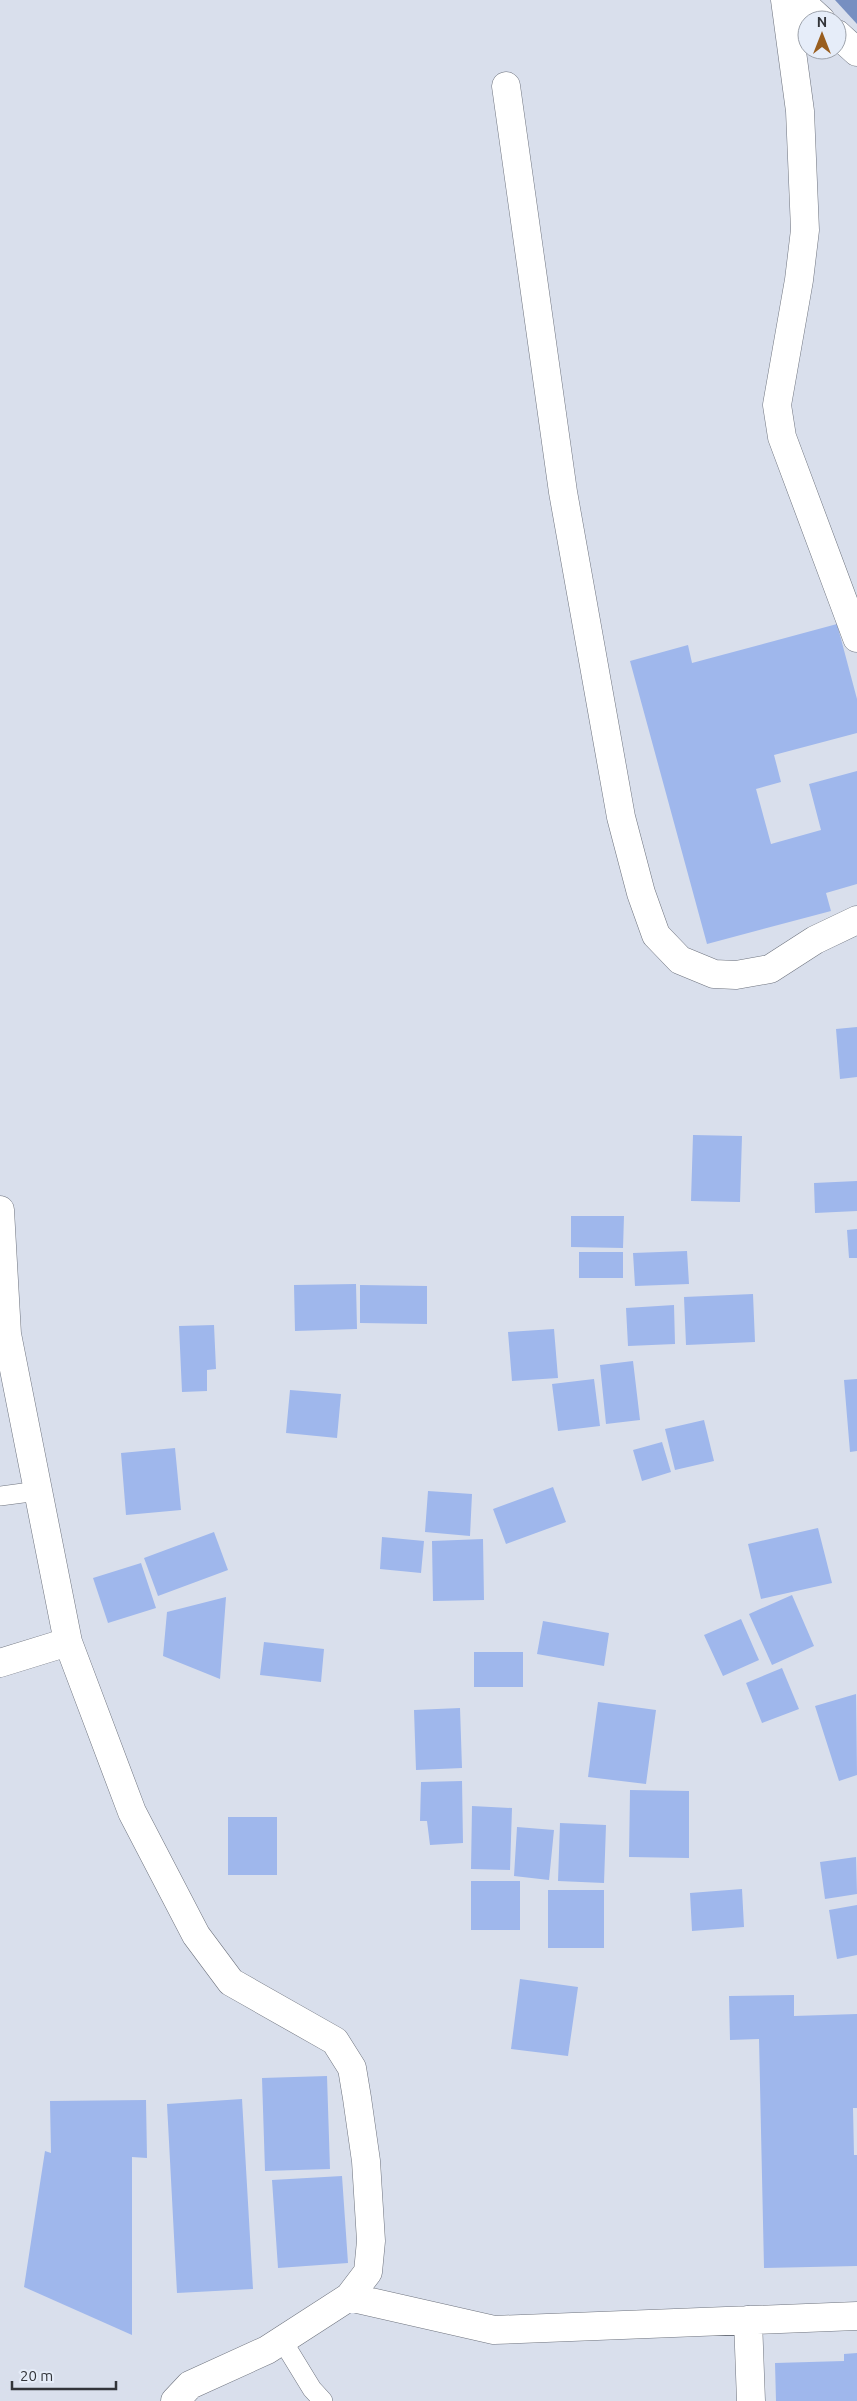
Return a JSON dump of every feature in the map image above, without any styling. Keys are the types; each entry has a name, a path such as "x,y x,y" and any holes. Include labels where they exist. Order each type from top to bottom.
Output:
{"street":[{"path":"785,0 800,111 805,230 799,280 777,405 782,437 857,638"},
{"path":"799,0 810,10"},
{"path":"847,43 857,52"},
{"path":"506,86 563,492 621,817 641,893 656,935 680,960 714,974 736,975 770,969 815,940 857,920"},
{"path":"0,1210 3,1334 38,1491 68,1642 132,1812 196,1935 231,1982 335,2041 352,2068 366,2161 371,2241 368,2272 349,2297 267,2350 190,2385 175,2401"},
{"path":"0,1663 68,1642"},
{"path":"349,2297 494,2330 857,2316"},
{"path":"748,2320 751,2401"}],"lane":[{"path":"0,1496 38,1491"},
{"path":"282,2340 312,2389 323,2401"}],"water":[{"path":"835,0 857,0 857,24 847,13 847,10 844,10"}],"building":[{"path":"837,624 857,699 857,733 774,755 781,782 756,789 771,844 821,830 809,784 857,771 857,884 826,893 831,911 707,944 630,661 688,645 692,663"},
{"path":"857,1027 857,1077 840,1079 836,1029"},
{"path":"693,1135 742,1136 740,1202 691,1201"},
{"path":"857,1181 857,1211 815,1213 814,1183"},
{"path":"571,1216 624,1216 623,1248 571,1247"},
{"path":"857,1229 857,1258 849,1258 847,1230"},
{"path":"687,1251 689,1284 635,1286 633,1253"},
{"path":"579,1252 623,1252 623,1278 579,1278"},
{"path":"356,1284 357,1329 295,1331 294,1285"},
{"path":"360,1285 427,1286 427,1324 360,1323"},
{"path":"753,1294 755,1342 686,1345 684,1297"},
{"path":"674,1305 675,1344 628,1346 626,1308"},
{"path":"214,1325 216,1369 207,1370 207,1391 182,1392 179,1326"},
{"path":"554,1329 558,1378 512,1381 508,1332"},
{"path":"633,1361 640,1420 606,1424 600,1365"},
{"path":"594,1379 600,1426 558,1431 552,1384"},
{"path":"857,1379 857,1451 850,1452 844,1380"},
{"path":"290,1390 341,1394 337,1438 286,1433"},
{"path":"704,1420 714,1461 675,1470 665,1429"},
{"path":"662,1442 671,1472 642,1481 633,1450"},
{"path":"175,1448 181,1510 126,1515 121,1453"},
{"path":"553,1487 566,1522 506,1544 493,1509"},
{"path":"428,1491 472,1494 470,1536 425,1532"},
{"path":"818,1528 832,1583 761,1599 748,1544"},
{"path":"214,1532 228,1570 158,1596 144,1558"},
{"path":"382,1537 424,1541 421,1573 380,1569"},
{"path":"483,1539 484,1600 433,1601 432,1541"},
{"path":"141,1563 156,1608 108,1623 93,1578"},
{"path":"792,1595 814,1646 772,1665 749,1614"},
{"path":"226,1597 220,1679 163,1656 167,1612"},
{"path":"741,1619 759,1660 723,1676 704,1635"},
{"path":"543,1621 609,1633 604,1666 537,1654"},
{"path":"264,1642 324,1649 321,1682 260,1675"},
{"path":"474,1652 523,1652 523,1687 474,1687"},
{"path":"782,1668 799,1709 762,1723 746,1683"},
{"path":"856,1694 857,1775 839,1781 815,1706"},
{"path":"598,1702 656,1710 646,1784 588,1777"},
{"path":"460,1708 462,1768 416,1770 414,1710"},
{"path":"462,1781 463,1843 430,1845 427,1821 420,1821 421,1782"},
{"path":"630,1790 689,1791 689,1858 629,1857"},
{"path":"472,1806 512,1808 510,1870 471,1869"},
{"path":"228,1817 277,1817 277,1875 228,1875"},
{"path":"560,1823 606,1825 604,1883 558,1881"},
{"path":"517,1827 554,1830 549,1880 514,1876"},
{"path":"856,1857 857,1894 825,1899 820,1862"},
{"path":"471,1881 520,1881 520,1930 471,1930"},
{"path":"742,1889 744,1927 692,1931 690,1893"},
{"path":"548,1890 604,1890 604,1948 548,1948"},
{"path":"857,1905 857,1955 837,1959 829,1910"},
{"path":"520,1979 578,1987 568,2056 511,2049"},
{"path":"794,1995 794,2016 857,2014 857,2108 853,2108 854,2155 857,2155 857,2266 764,2268 759,2039 730,2040 729,1996"},
{"path":"327,2076 330,2169 265,2171 262,2078"},
{"path":"242,2099 253,2289 177,2293 167,2104"},
{"path":"146,2100 147,2158 132,2157 132,2335 24,2287 45,2151 51,2153 50,2101"},
{"path":"342,2176 348,2263 278,2268 272,2180"},
{"path":"857,2353 857,2401 776,2401 775,2363 844,2361 844,2354"}]}
